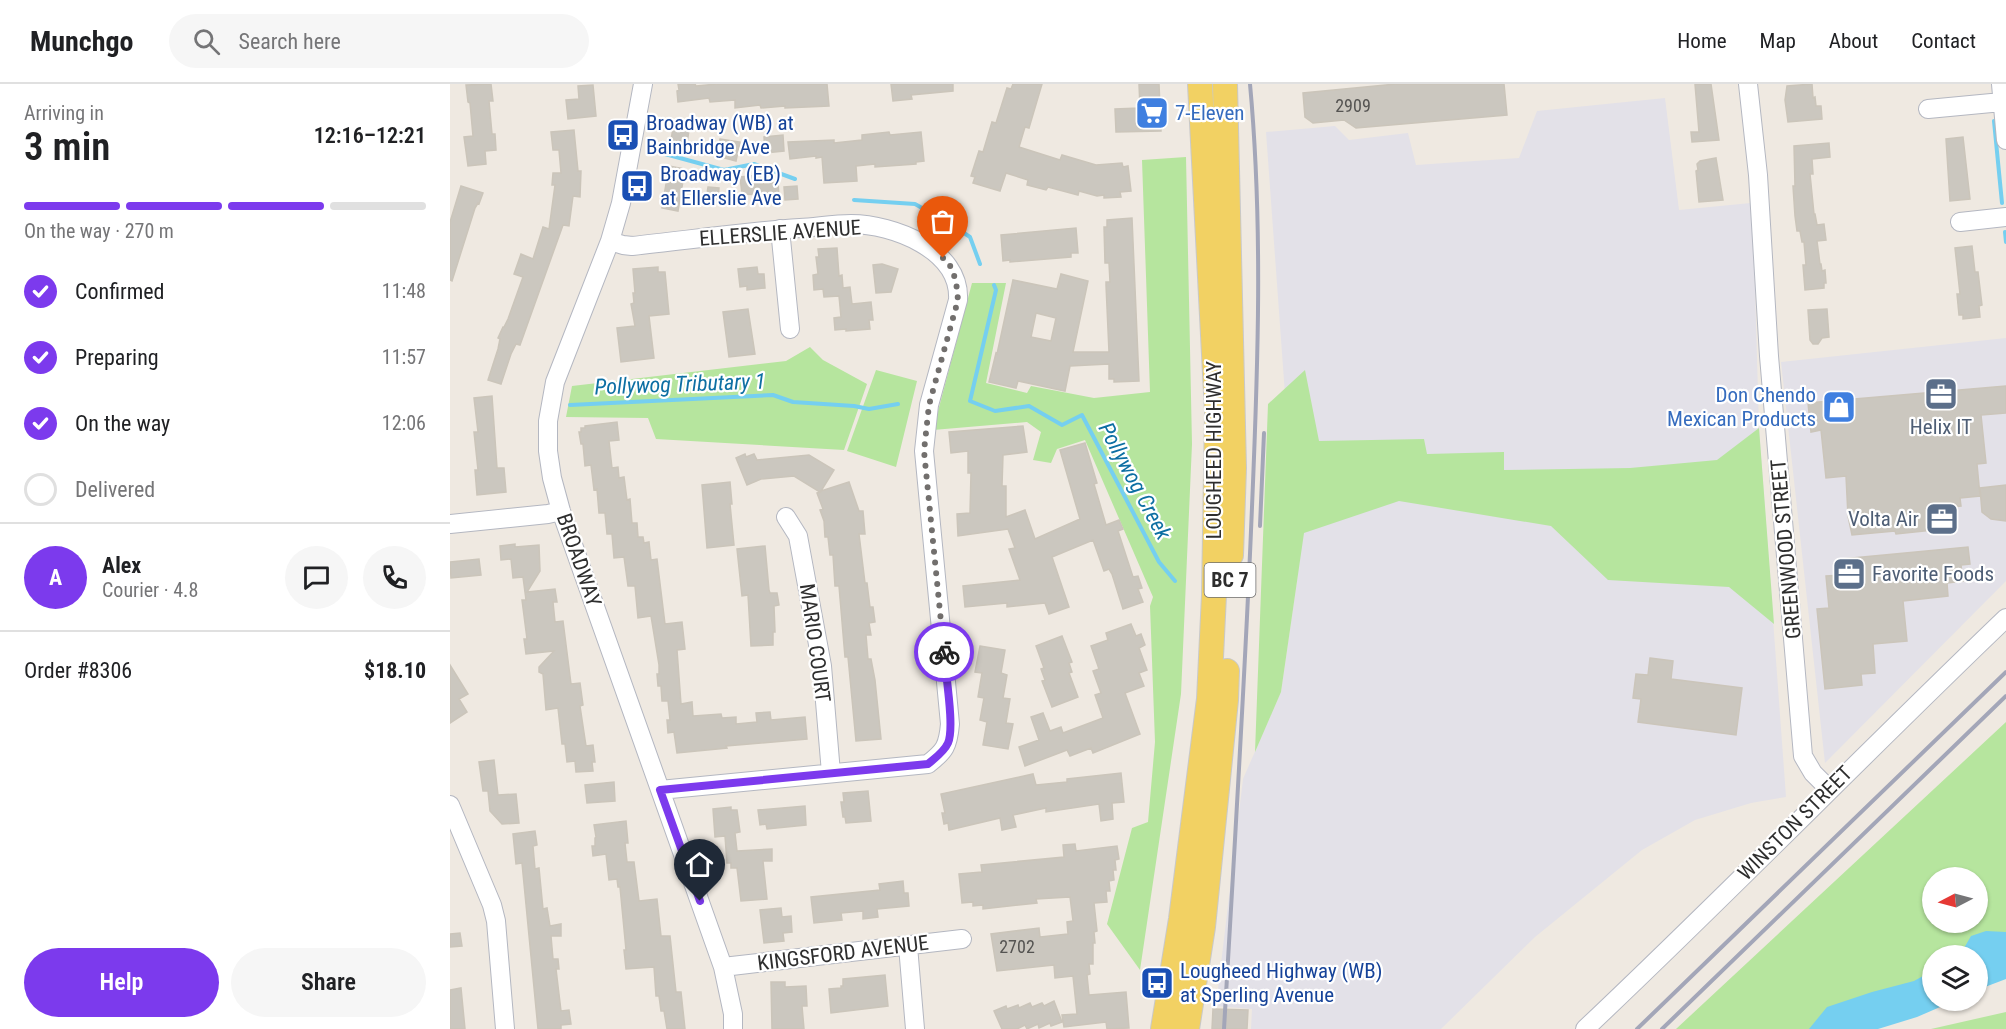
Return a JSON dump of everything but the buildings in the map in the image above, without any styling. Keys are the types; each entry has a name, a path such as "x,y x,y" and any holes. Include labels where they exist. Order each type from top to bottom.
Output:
{"main road":[{"name":"LOUGHEED HIGHWAY","path":"1163,1029 1181,919 1209,699 1214,595 1216,412 1200,84"},
{"name":"LOUGHEED HIGHWAY","path":"1187,1029 1203,927 1226,700 1234,468 1225,84"}],"street":[{"name":"BROADWAY","path":"643,84 627,177 610,241 555,381 548,422 548,452 561,510 723,967 733,1014 733,1029"},
{"name":"GREENWOOD STREET","path":"1748,84 1758,175 1769,356 1803,756 1813,773 1829,789"},
{"path":"2001,84 2006,140"},
{"path":"1928,109 2002,102"},
{"path":"1960,222 2006,217"},
{"name":"ELLERSLIE AVENUE","path":"610,241 632,246 780,229 851,224 894,232 925,246 943,258 951,267 958,292 958,300 929,405 924,451 950,724 949,742 928,764 660,790"},
{"path":"780,229 790,329"},
{"path":"450,524 548,514 561,510"},
{"name":"MARIO COURT","path":"786,517 798,536 822,666 831,773"},
{"name":"WINSTON STREET","path":"1585,1029 2006,618"},
{"path":"450,805 492,905 496,921 505,1029"},
{"name":"KINGSFORD AVENUE","path":"723,967 962,939"},
{"path":"908,946 915,1029"}],"shaded area":[{"path":"1665,98 1679,210 1751,203 1759,428 1786,797 1751,803 1695,820 1642,850 1535,937 1441,1029 1251,1029 1252,1009 1216,1006 1243,779 1281,692 1298,574 1266,132 1335,126 1349,140 1408,133 1416,165 1519,158 1537,111"},
{"path":"2006,338 2006,581 1825,763 1781,362"}],"green space":[{"path":"1186,157 1192,444 1181,694 1140,970 1107,924 1132,828 1148,822 1155,742 1150,606 1153,597 1085,440 1057,449 1051,463 1033,460 1041,432 1027,422 933,430 972,283 1006,283 986,383 1027,393 1031,386 1094,398 1150,392 1142,160"},
{"path":"810,347 823,360 867,384 844,450 656,439 648,418 566,417 572,386 786,361"},
{"path":"876,370 917,381 896,467 847,451"},
{"path":"1305,370 1319,441 1424,439 1427,454 1504,452 1504,470 1630,468 1717,460 1759,428 1774,624 1729,587 1608,580 1551,526 1399,501 1304,533 1281,692 1255,752 1268,404"},
{"path":"2006,722 2006,941 1988,949 1988,945 1922,945 1922,982 1817,1029 1676,1029"},
{"path":"2006,1012 2006,1029 1931,1029"}],"water":[{"path":"1988,931 2006,932 2006,979 1988,986 1988,945 1966,945 1971,936 1988,933"},
{"path":"1922,977 1922,1011 1931,1011 1878,1029 1809,1029 1827,1007"}],"waterway":[{"path":"1994,121 2002,203"},
{"name":"Pollywog Creek","path":"665,154 724,170 754,164 795,179"},
{"name":"Pollywog Creek","path":"854,200 915,204 970,237 980,264"},
{"path":"2005,232 2006,242"},
{"name":"Pollywog Creek","path":"994,285 996,290 970,401 995,411 1029,406 1062,425 1082,415 1159,562 1175,581"},
{"name":"Pollywog Tributary 1","path":"570,405 773,395 793,402 869,409 898,404"}],"railway":[{"path":"1224,1029 1246,638 1256,401 1257,190 1250,84"},
{"path":"1260,526 1264,433"},
{"path":"1637,1029 2006,672"},
{"path":"1662,1029 2006,696"}],"way so far":[{"path":"943,258 951,267 956,281 958,300 929,405 924,451 944,652"}],"place":[{"name":"7-Eleven","path":"1152,113"},
{"name":"Broadway (WB) at Bainbridge Ave","path":"623,135"},
{"name":"Broadway (EB) at Ellerslie Ave","path":"637,186"},
{"name":"Helix IT","path":"1941,394"},
{"name":"Don Chendo Mexican Products","path":"1839,407"},
{"name":"Volta Air","path":"1942,519"},
{"name":"Favorite Foods","path":"1849,574"},
{"name":"Lougheed Highway (WB) at Sperling Avenue","path":"1157,983"}],"route":[{"path":"700,901 660,790 928,764 949,742 950,724 944,652"}]}
